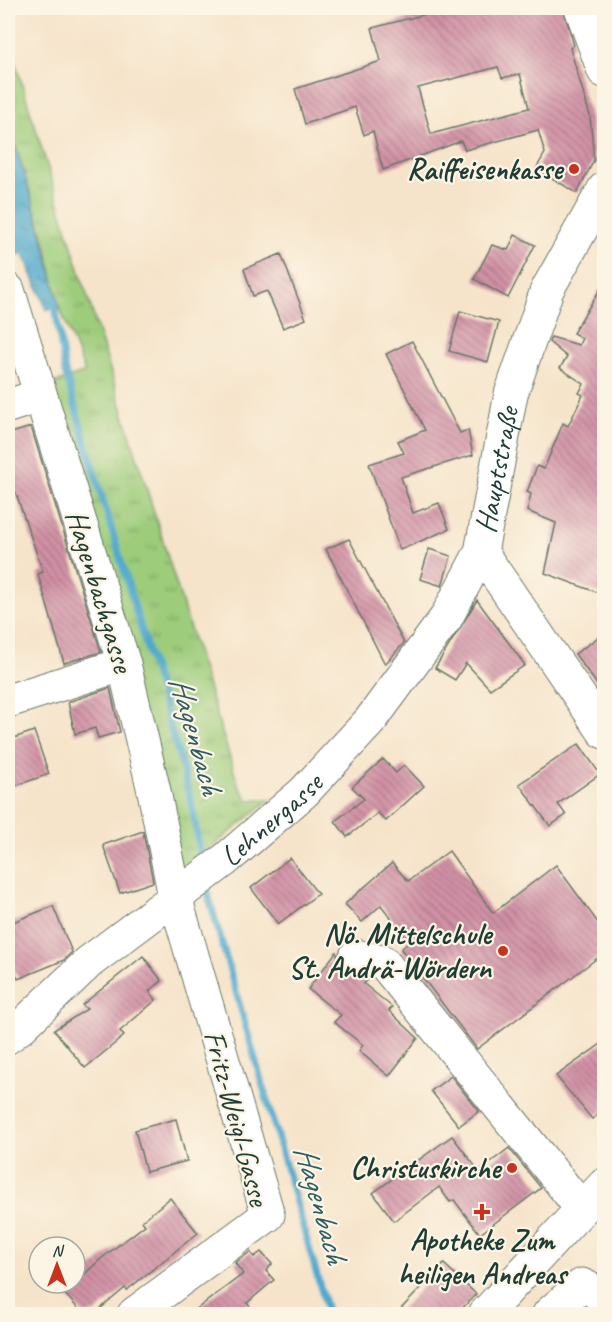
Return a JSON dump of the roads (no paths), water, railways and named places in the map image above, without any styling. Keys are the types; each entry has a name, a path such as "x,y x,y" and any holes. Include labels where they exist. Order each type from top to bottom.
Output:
{"street":[{"path":"581,8 604,71"},
{"name":"Hauptstraße","path":"604,189 547,290 511,394 481,552 604,732"},
{"name":"Hagenbachgasse","path":"8,290 124,664 181,893"},
{"path":"8,406 39,396"},
{"name":"Lehnergasse","path":"8,1037 21,1028 89,962 225,860 304,792 370,721 446,618 481,552"},
{"path":"8,701 124,664"},
{"name":"Fritz-Weigl-Gasse","path":"134,1314 268,1215 181,893"},
{"path":"356,956 383,962 595,1204 484,1314"},
{"path":"549,1314 582,1285 604,1296"}],"water":[{"path":"8,121 42,236 59,306 47,310 23,253 10,257 8,249"}],"waterway":[{"name":"Hagenbach","path":"54,299 65,372 182,766 192,805 202,865"},
{"name":"Hagenbach","path":"206,887 328,1314"}],"place":[{"name":"Raiffeisenkasse","path":"574,169"},
{"name":"Nö. Mittelschule St. Andrä-Wördern","path":"503,951"},
{"name":"Christuskirche","path":"512,1168"},
{"name":"Apotheke Zum heiligen Andreas","path":"482,1212"}]}
